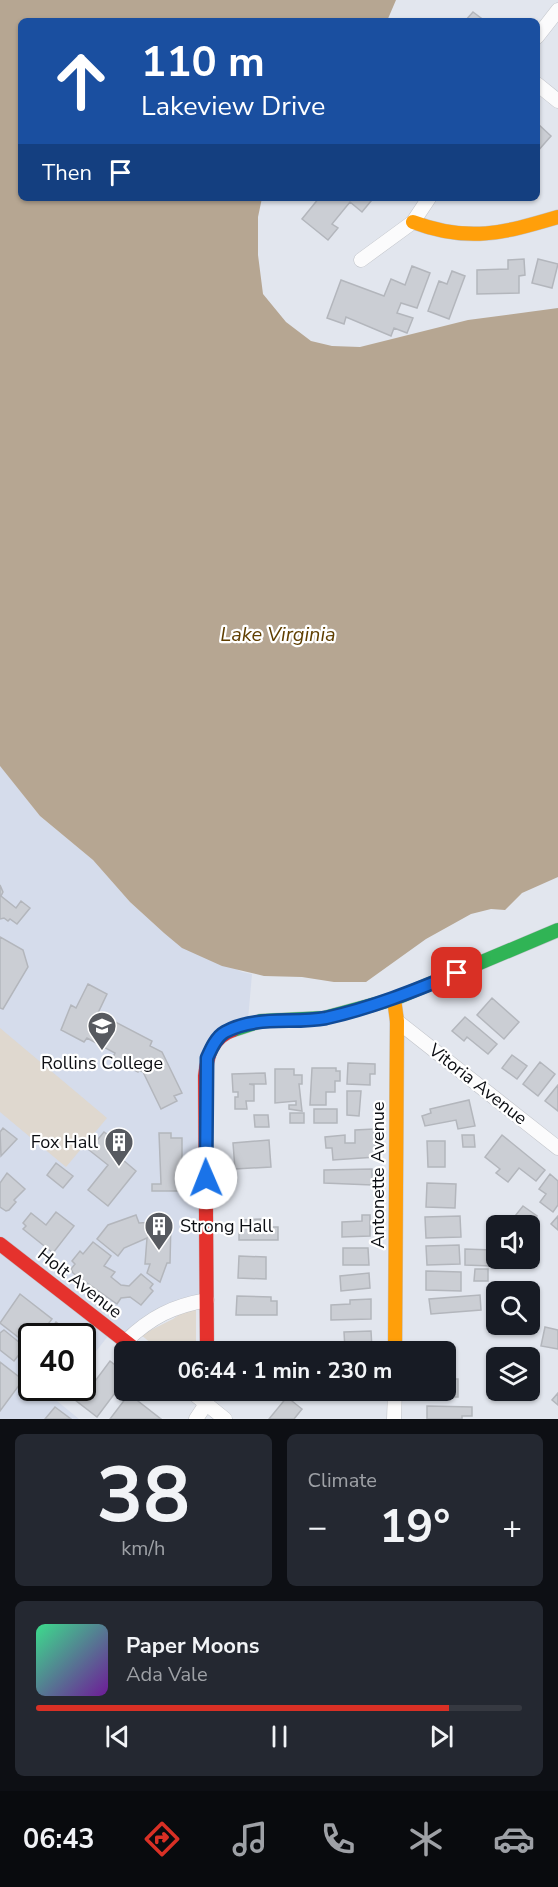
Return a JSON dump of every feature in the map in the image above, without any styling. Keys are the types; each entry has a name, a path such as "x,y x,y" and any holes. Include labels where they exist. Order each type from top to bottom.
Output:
{"street":[{"path":"540,33 558,10"},
{"path":"540,86 558,101"},
{"path":"361,260 413,222 427,201"},
{"path":"413,222 451,236 473,238 498,235 558,217"},
{"path":"207,1341 207,1058 214,1043 224,1032 261,1021 324,1018 394,999 558,930"},
{"name":"Antonette Avenue","path":"394,999 397,1021 395,1341"},
{"name":"Vitoria Avenue","path":"397,1021 558,1148"},
{"name":"Holt Avenue","path":"0,1244 126,1341"},
{"path":"126,1341 160,1313 177,1306 207,1300"},
{"path":"196,1419 204,1401"},
{"path":"209,1401 225,1419"},
{"path":"394,1401 394,1419"}],"shaded area":[{"name":"Rollins College","path":"0,766 40,816 93,860 130,902 164,933 242,972 252,974 248,1020 215,1033 201,1293 131,1331 125,1331 0,1237"},
{"path":"0,1028 107,1118 66,1167 0,1112"},
{"path":"0,1252 91,1323 18,1323 18,1401 57,1401 79,1419 0,1419"},
{"path":"196,1302 196,1341 148,1341 141,1335 173,1319"},
{"path":"96,1327 108,1336 96,1351"}],"water":[{"name":"Lake Virginia","path":"0,0 396,0 388,18 18,18 18,201 261,201 258,217 258,255 263,294 286,322 311,341 332,346 360,347 468,320 558,308 558,877 522,893 505,910 491,909 471,914 426,939 366,982 334,982 302,977 264,976 222,966 182,948 130,902 93,860 40,816 0,766"}],"building":[{"path":"473,12 481,18 468,18"},
{"path":"540,126 551,136 540,149"},
{"path":"317,201 371,201 362,212 350,202 332,224 338,228 328,240 302,219"},
{"path":"524,259 525,275 519,276 519,293 477,294 477,270 508,269 508,260"},
{"path":"538,259 558,264 552,288 532,283"},
{"path":"412,266 430,273 417,308 401,303 397,313 413,318 407,333 394,328 391,336 346,317 344,324 327,318 341,280 384,296 391,279 405,285"},
{"path":"452,271 465,276 449,319 428,311 439,281 447,284"},
{"path":"0,885 3,892 1,896 16,908 21,901 30,908 17,924 10,919 8,921 4,918 0,919"},
{"path":"0,937 23,950 28,967 3,1009 0,1008"},
{"path":"88,984 107,994 98,1013 152,1041 150,1046 162,1052 182,1093 174,1096 177,1101 161,1109 143,1072 139,1070 138,1072 112,1059 115,1053 87,1038 84,1042 61,1030 71,1005 76,1008"},
{"path":"492,998 519,1022 504,1039 477,1015"},
{"path":"465,1017 497,1044 488,1054 467,1037 464,1041 452,1031"},
{"path":"512,1055 527,1066 517,1079 502,1068"},
{"path":"540,1062 555,1074 538,1096 523,1084"},
{"path":"348,1063 375,1064 375,1074 370,1074 370,1085 347,1084"},
{"path":"312,1068 336,1068 336,1071 340,1071 340,1081 335,1081 335,1092 326,1092 326,1105 310,1105"},
{"path":"275,1069 294,1069 294,1075 302,1075 302,1084 299,1084 302,1111 289,1109 289,1105 296,1105 296,1101 275,1103"},
{"path":"265,1073 266,1084 249,1084 254,1085 254,1101 246,1101 247,1109 235,1109 235,1097 238,1097 238,1092 233,1092 232,1074"},
{"path":"558,1085 558,1111 545,1101"},
{"path":"347,1091 361,1091 359,1116 347,1115"},
{"path":"469,1100 475,1126 458,1129 456,1120 425,1126 422,1116 431,1113 430,1109"},
{"path":"314,1109 337,1109 337,1123 314,1123"},
{"path":"290,1113 304,1113 304,1123 290,1123"},
{"path":"254,1115 268,1115 269,1127 255,1127"},
{"path":"3,1128 17,1139 1,1156 0,1132"},
{"path":"374,1129 376,1157 333,1160 332,1148 326,1148 325,1137 345,1135 345,1143 355,1143 355,1130"},
{"name":"Fox Hall","path":"104,1132 115,1140 112,1143 129,1152 123,1160 136,1171 108,1206 88,1190 108,1165 89,1150"},
{"path":"159,1133 171,1133 171,1138 182,1138 182,1191 152,1191 152,1184 161,1184"},
{"path":"462,1135 474,1135 475,1147 463,1147"},
{"path":"502,1135 545,1170 536,1181 519,1168 508,1182 496,1173 500,1169 485,1157"},
{"path":"269,1140 271,1167 235,1169 233,1143"},
{"path":"427,1141 445,1141 445,1167 428,1167"},
{"path":"56,1163 73,1176 63,1188 47,1175"},
{"path":"372,1169 372,1185 324,1183 324,1170"},
{"path":"7,1173 25,1189 6,1211 0,1207 0,1183"},
{"path":"550,1174 558,1181 558,1205 553,1212 540,1202 546,1194 539,1189"},
{"path":"427,1183 456,1184 455,1208 426,1207"},
{"path":"523,1206 536,1215 516,1215"},
{"path":"56,1212 74,1226 53,1253 23,1229 26,1226 23,1223 31,1213 46,1225"},
{"name":"Strong Hall","path":"136,1215 139,1223 171,1221 170,1263 167,1263 160,1282 147,1273 150,1264 145,1264 147,1238 124,1248 118,1256 97,1239 108,1225"},
{"path":"362,1215 370,1215 370,1236 342,1237 342,1222 362,1221"},
{"path":"460,1216 461,1237 426,1238 425,1217"},
{"path":"558,1216 558,1230 551,1224"},
{"path":"263,1219 263,1227 278,1227 278,1240 239,1240 239,1220"},
{"name":"Strong Hall","path":"93,1242 111,1256 104,1266 115,1272 111,1277 121,1285 129,1286 141,1274 153,1284 150,1288 153,1291 141,1305 130,1297 121,1298 117,1304 73,1273 71,1269 75,1264 72,1261 80,1251 83,1254"},
{"path":"459,1245 460,1264 427,1265 426,1246"},
{"path":"343,1248 368,1248 369,1265 343,1265"},
{"path":"465,1249 486,1250 486,1266 465,1265"},
{"path":"239,1256 266,1257 266,1279 238,1278"},
{"path":"475,1269 488,1269 488,1281 474,1281"},
{"path":"426,1271 461,1272 461,1291 426,1290"},
{"path":"369,1273 370,1288 341,1291 340,1276"},
{"path":"20,1294 52,1319 49,1323 18,1323 18,1337 0,1323"},
{"path":"480,1295 481,1310 431,1314 429,1299"},
{"path":"237,1296 271,1297 271,1301 277,1301 277,1315 236,1315"},
{"path":"371,1299 371,1319 331,1320 331,1305 350,1304 350,1300"},
{"path":"545,1327 558,1330 558,1349 541,1346"},
{"path":"4,1330 18,1341 18,1356 14,1361 0,1350 0,1333"},
{"path":"371,1331 372,1341 345,1341 344,1332"},
{"path":"110,1361 114,1364 114,1394 97,1417 76,1401 96,1401 96,1380"},
{"path":"0,1362 18,1376 18,1387 0,1411"},
{"path":"456,1379 458,1379 458,1397 456,1397"},
{"path":"558,1393 558,1405 552,1400"},
{"path":"124,1401 138,1401 161,1419 110,1419"},
{"path":"284,1401 292,1401 302,1409 294,1419 269,1419"},
{"path":"427,1406 472,1407 472,1416 462,1416 462,1419 427,1419"},
{"path":"55,1407 71,1419 45,1419"}],"traffic: fast":[{"path":"233,1030 261,1021 324,1018 394,999 558,930"}],"traffic: slow":[{"path":"413,222 451,232 469,234 503,231 558,217"},
{"path":"394,999 397,1021 395,1341"}],"traffic: jam":[{"path":"207,1341 205,1076 207,1061 215,1042 233,1030"},
{"path":"0,1244 125,1341"}],"place":[{"name":"Rollins College","path":"102,1052"},
{"name":"Fox Hall","path":"119,1168"},
{"name":"Strong Hall","path":"159,1252"}],"route":[{"path":"206,1178 205,1076 207,1058 214,1043 224,1032 261,1021 324,1018 394,999 457,973"}]}
